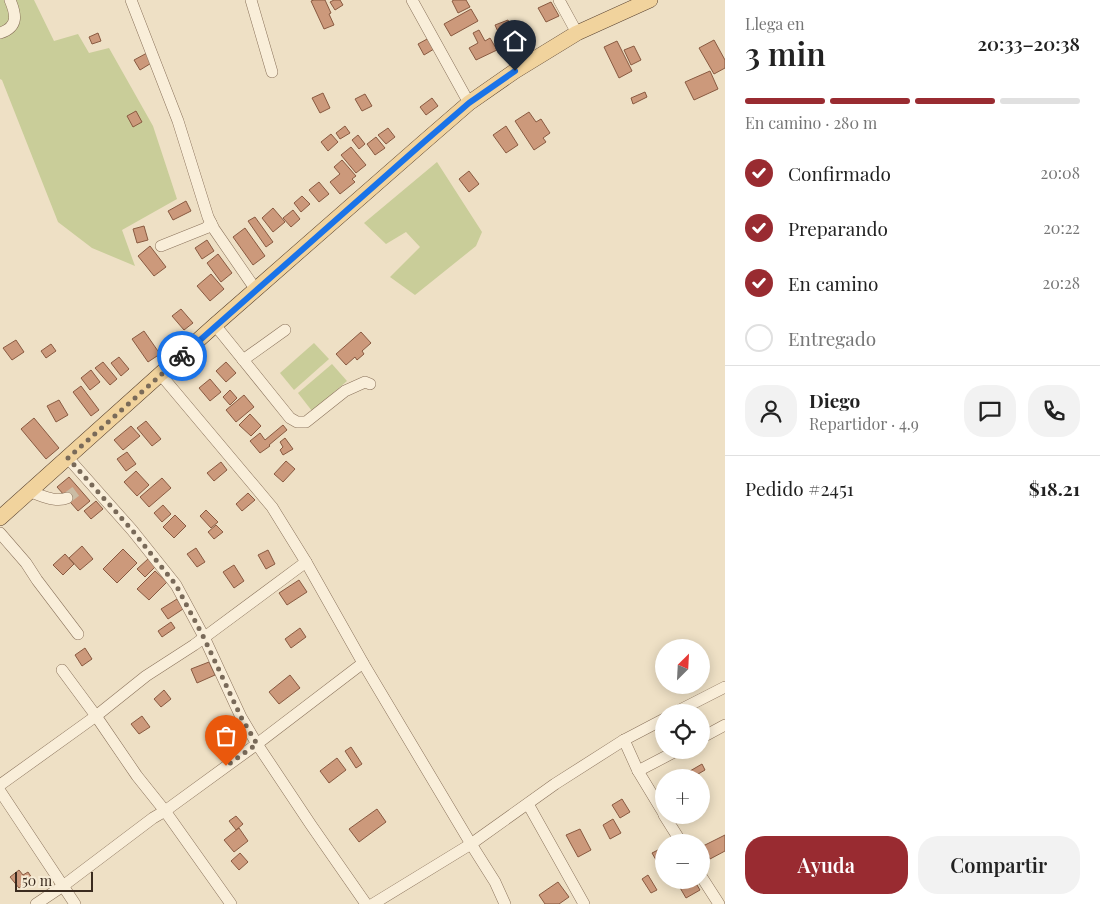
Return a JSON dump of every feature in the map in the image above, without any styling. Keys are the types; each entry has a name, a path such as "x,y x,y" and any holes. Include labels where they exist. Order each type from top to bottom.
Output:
{"main road":[{"path":"0,518 215,325 469,103 515,71 577,34 650,0"}],"street":[{"path":"0,33 5,32 14,20 15,14 10,0"},
{"path":"131,0 178,121 208,217 256,290"},
{"path":"251,0 272,72"},
{"path":"412,0 469,103"},
{"path":"559,0 577,34"},
{"path":"161,246 206,228 211,223"},
{"path":"215,325 290,418 297,422 306,422 345,391 365,382 370,384"},
{"path":"243,360 286,330"},
{"path":"161,375 272,507 306,562 363,663 495,882 506,904"},
{"path":"68,458 132,530 176,585 204,638 241,717 257,744 366,904"},
{"path":"80,489 89,482"},
{"path":"30,492 58,500 67,498"},
{"path":"0,533 26,563 36,580 78,634"},
{"path":"0,785 96,716 146,676 204,638 306,562"},
{"path":"36,904 257,744 363,663"},
{"path":"62,670 231,904"},
{"path":"692,704 725,687"},
{"path":"373,904 471,844 555,784 624,740 655,724"},
{"path":"710,733 725,725"},
{"path":"624,740 638,771 655,800"},
{"path":"638,771 661,759"},
{"path":"0,790 75,904"},
{"path":"528,804 584,904"},
{"path":"709,889 719,904"}],"green space":[{"path":"0,0 34,0 54,41 78,34 89,53 109,48 153,126 177,199 122,230 135,266 92,248 58,222 0,79"},
{"path":"437,162 482,232 476,246 415,295 390,277 420,247 406,232 386,244 364,223"},
{"path":"314,343 329,359 294,390 280,373"},
{"path":"332,364 347,381 312,411 298,393"}],"building":[{"path":"325,0 334,25 324,29 311,1"},
{"path":"340,0 343,5 335,10 330,2"},
{"path":"466,0 470,7 458,13 452,1"},
{"path":"551,2 559,16 546,22 538,8"},
{"path":"471,9 478,21 451,36 444,24"},
{"path":"508,20 516,38 503,43 495,25"},
{"path":"479,30 485,41 490,38 497,50 476,60 469,48 478,43 473,33"},
{"path":"98,33 101,41 92,44 89,37"},
{"path":"429,38 434,49 424,55 418,44"},
{"path":"714,40 725,60 725,68 714,74 699,48"},
{"path":"617,41 632,71 619,78 604,47"},
{"path":"634,46 641,60 631,65 624,50"},
{"path":"147,53 153,62 140,70 134,60"},
{"path":"710,71 718,89 694,100 685,82"},
{"path":"645,92 647,97 633,104 631,98"},
{"path":"323,93 330,108 320,113 312,98"},
{"path":"365,94 372,106 362,111 355,99"},
{"path":"432,98 438,106 426,115 420,107"},
{"path":"136,111 142,122 133,127 127,116"},
{"path":"529,112 536,122 541,119 550,133 543,138 546,142 534,150 515,121"},
{"path":"345,126 350,133 340,139 336,133"},
{"path":"506,126 518,145 506,153 493,135"},
{"path":"388,128 395,137 386,144 378,135"},
{"path":"331,134 338,142 328,151 321,142"},
{"path":"358,135 365,144 359,149 352,140"},
{"path":"376,137 385,148 375,155 367,144"},
{"path":"351,147 366,165 356,173 341,155"},
{"path":"342,160 356,176 352,179 355,182 340,194 330,182 340,174 334,167"},
{"path":"469,171 479,184 469,192 459,179"},
{"path":"319,182 329,194 319,202 309,190"},
{"path":"302,196 310,204 301,212 294,203"},
{"path":"186,201 191,211 173,220 168,211"},
{"path":"273,208 285,222 273,232 262,218"},
{"path":"293,210 300,219 291,227 283,218"},
{"path":"255,217 273,242 266,247 248,221"},
{"path":"144,226 148,240 137,243 133,229"},
{"path":"245,228 265,256 253,265 233,237"},
{"path":"207,240 214,251 202,259 195,248"},
{"path":"150,246 166,267 154,276 138,256"},
{"path":"218,254 232,273 221,282 207,263"},
{"path":"211,274 224,289 210,301 197,286"},
{"path":"181,309 193,323 184,330 172,316"},
{"path":"144,331 160,354 148,362 132,339"},
{"path":"361,332 371,343 362,351 364,354 357,360 355,357 346,365 336,354"},
{"path":"16,340 24,352 12,360 3,348"},
{"path":"51,344 56,351 46,358 41,351"},
{"path":"119,357 129,369 121,376 111,363"},
{"path":"103,362 117,379 110,385 95,368"},
{"path":"226,362 236,373 226,382 216,371"},
{"path":"91,370 100,382 90,390 81,378"},
{"path":"210,379 221,392 210,401 199,388"},
{"path":"81,386 99,410 91,416 73,392"},
{"path":"230,390 237,398 230,405 223,397"},
{"path":"244,395 254,407 236,422 226,410"},
{"path":"59,400 68,415 56,422 47,406"},
{"path":"250,414 261,426 251,436 239,425"},
{"path":"34,418 59,448 46,459 21,429"},
{"path":"146,421 161,439 152,446 137,428"},
{"path":"283,425 287,430 260,453 250,441 260,433 265,440"},
{"path":"131,426 140,436 123,450 114,440"},
{"path":"285,438 293,449 283,455 280,450 283,447 280,442"},
{"path":"127,452 136,464 126,471 117,459"},
{"path":"286,461 295,469 283,482 274,474"},
{"path":"221,462 227,470 214,481 207,473"},
{"path":"136,471 149,485 137,496 124,482"},
{"path":"69,477 90,501 78,511 57,487"},
{"path":"162,478 171,488 149,507 140,497"},
{"path":"248,493 255,500 242,511 236,504"},
{"path":"96,501 103,509 91,519 84,511"},
{"path":"163,505 171,514 162,522 154,513"},
{"path":"206,510 218,522 211,528 200,516"},
{"path":"175,515 186,526 174,538 163,527"},
{"path":"216,525 223,532 214,539 208,532"},
{"path":"82,546 93,559 80,570 69,558"},
{"path":"196,548 205,562 197,567 187,554"},
{"path":"123,549 137,563 117,583 103,569"},
{"path":"268,550 275,564 266,569 258,555"},
{"path":"65,554 74,564 63,575 53,565"},
{"path":"148,559 156,566 145,577 137,569"},
{"path":"234,565 244,581 234,588 223,572"},
{"path":"155,571 167,582 149,600 137,589"},
{"path":"299,580 307,592 287,605 279,593"},
{"path":"177,599 183,609 168,619 161,609"},
{"path":"171,622 175,628 162,637 158,631"},
{"path":"300,628 306,637 291,648 285,639"},
{"path":"85,648 92,659 82,666 75,655"},
{"path":"209,662 215,675 197,683 191,669"},
{"path":"290,675 300,688 279,704 269,692"},
{"path":"164,690 171,699 161,707 154,699"},
{"path":"142,716 150,727 139,734 131,724"},
{"path":"231,719 238,729 221,739 215,730"},
{"path":"351,747 362,764 356,768 345,751"},
{"path":"337,758 346,770 329,783 320,771"},
{"path":"702,764 704,769 693,769"},
{"path":"622,799 630,812 620,818 612,805"},
{"path":"377,809 386,822 359,842 349,829"},
{"path":"236,816 243,824 236,830 229,821"},
{"path":"613,819 621,833 610,839 603,825"},
{"path":"239,828 248,841 234,852 224,840"},
{"path":"580,829 591,850 578,857 566,835"},
{"path":"725,835 725,851 710,859 710,842"},
{"path":"240,853 248,862 239,870 231,861"},
{"path":"19,870 23,875 28,872 32,878 19,888 10,877"},
{"path":"648,875 657,890 651,893 642,879"},
{"path":"558,882 569,897 559,904 545,904 539,895"},
{"path":"681,889 699,889 700,890 686,898"}],"tunnel":[{"path":"67,498 79,489"}],"way so far":[{"path":"182,356 68,458 132,530 176,585 204,638 241,717 257,744 226,766"}],"route":[{"path":"182,356 469,103 515,71"}]}
